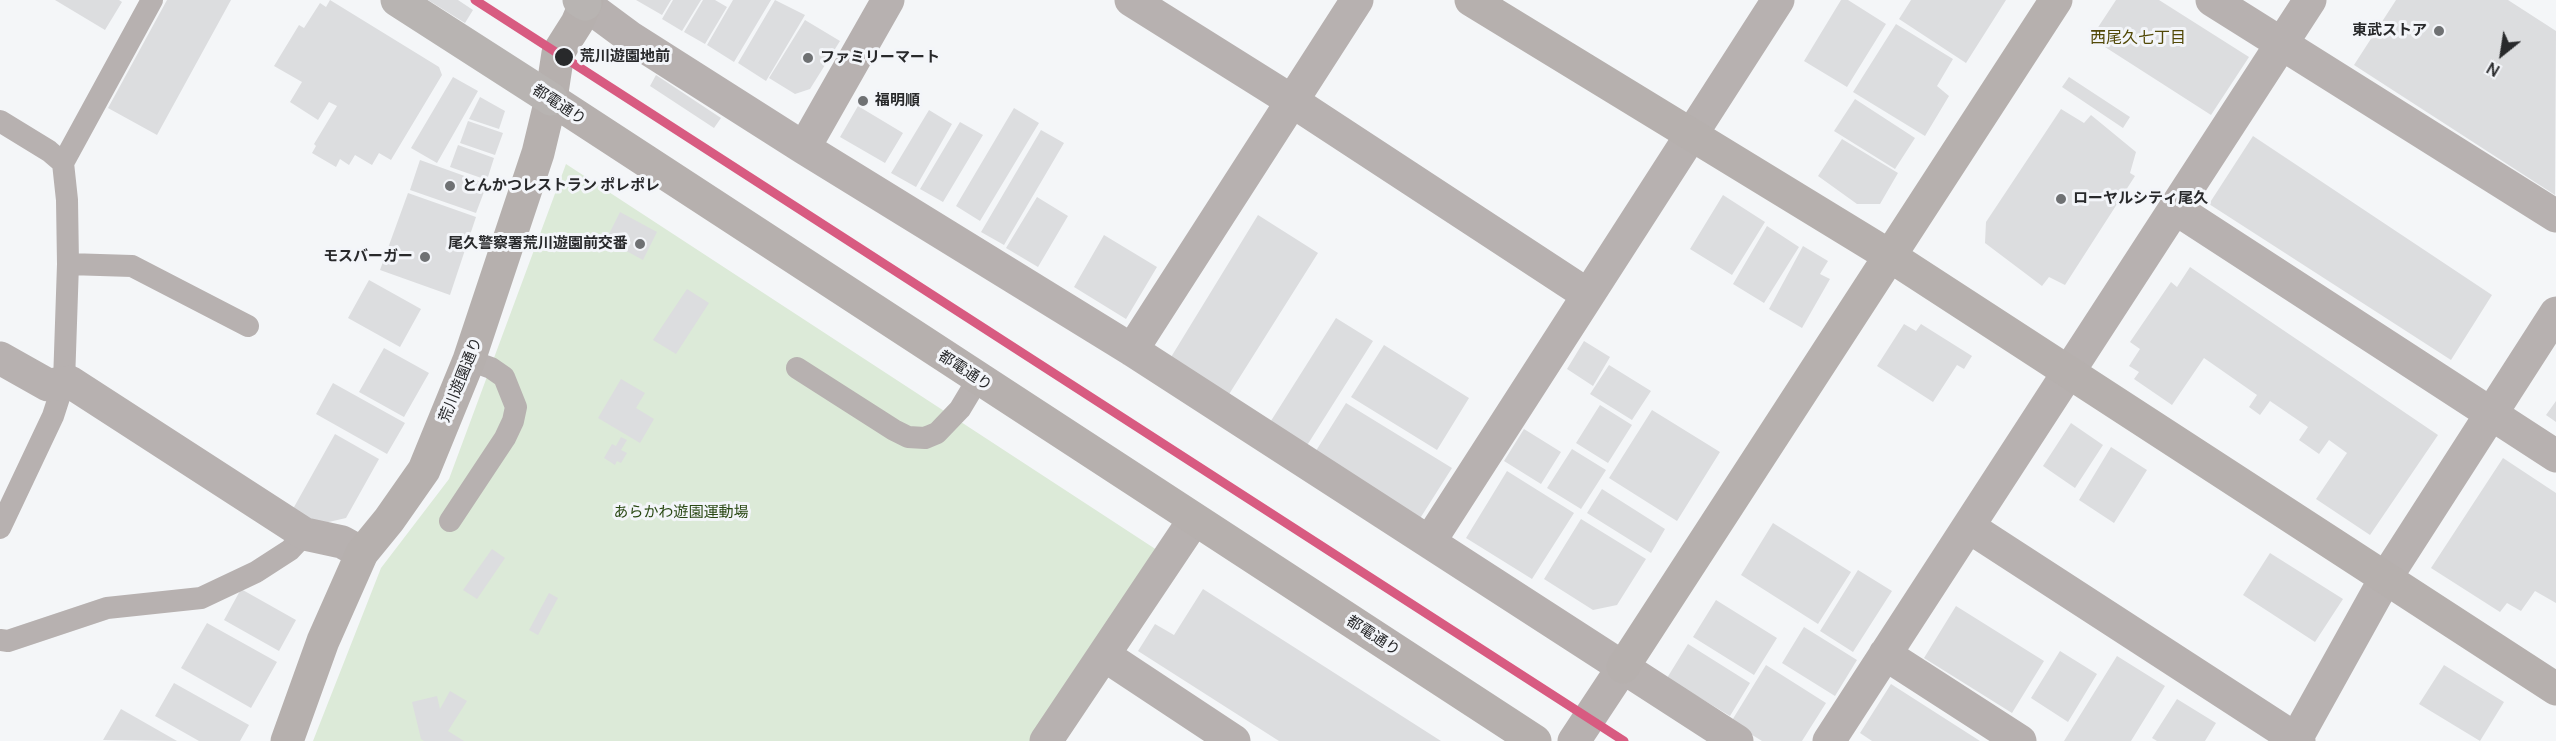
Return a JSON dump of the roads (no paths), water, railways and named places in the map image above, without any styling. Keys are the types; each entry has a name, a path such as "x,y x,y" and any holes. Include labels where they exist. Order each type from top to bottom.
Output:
{"main road":[{"name":"都電通り","path":"397,0 550,99"}],"street":[{"path":"804,148 888,0"},
{"path":"1131,0 1292,101 1588,295"},
{"path":"1132,350 1357,0"},
{"path":"1471,0 1890,256 2556,689"},
{"path":"1430,541 1778,0"},
{"path":"1574,741 2056,0"},
{"path":"2212,0 2556,216"},
{"path":"1828,741 2069,374 2310,0"},
{"name":"荒川遊園通り","path":"287,741 323,641 362,553 389,520 424,470 469,360 538,153 558,53 578,23 584,1"},
{"path":"584,1 631,38 804,148 1132,350 1737,741"},
{"name":"都電通り","path":"550,99 1535,741"},
{"path":"2176,209 2556,456"},
{"path":"1969,526 2297,740 2385,579 2556,313"},
{"path":"0,358 48,385 70,382 305,534 342,542 362,553"},
{"path":"1046,741 1194,520"},
{"path":"1885,654 2020,741"},
{"path":"1104,655 1234,741"}],"lane":[{"path":"0,528 53,416 64,382 68,264 67,201 63,163 152,0"},
{"path":"0,121 49,151 63,163"},
{"path":"68,264 132,266 248,326"},
{"path":"450,521 505,438 513,421 516,407 504,377 490,368 469,360"},
{"path":"797,368 908,437 925,438 937,433 960,409 978,379"},
{"path":"3,647 107,608 201,598 256,572 290,550 305,534"}],"place":[{"name":"東武ストア","path":"2439,31"},
{"name":"荒川遊園地前","path":"564,57"},
{"name":"ファミリーマート","path":"808,58"},
{"name":"福明順","path":"863,101"},
{"name":"とんかつレストラン ポレポレ","path":"450,186"},
{"name":"ローヤルシティ尾久","path":"2061,199"},
{"name":"尾久警察署荒川遊園前交番","path":"640,244"},
{"name":"モスバーガー","path":"425,257"}],"district":[{"name":"西尾久七丁目","path":"2138,39"}],"park label":[{"name":"あらかわ遊園運動場","path":"681,513"}]}
